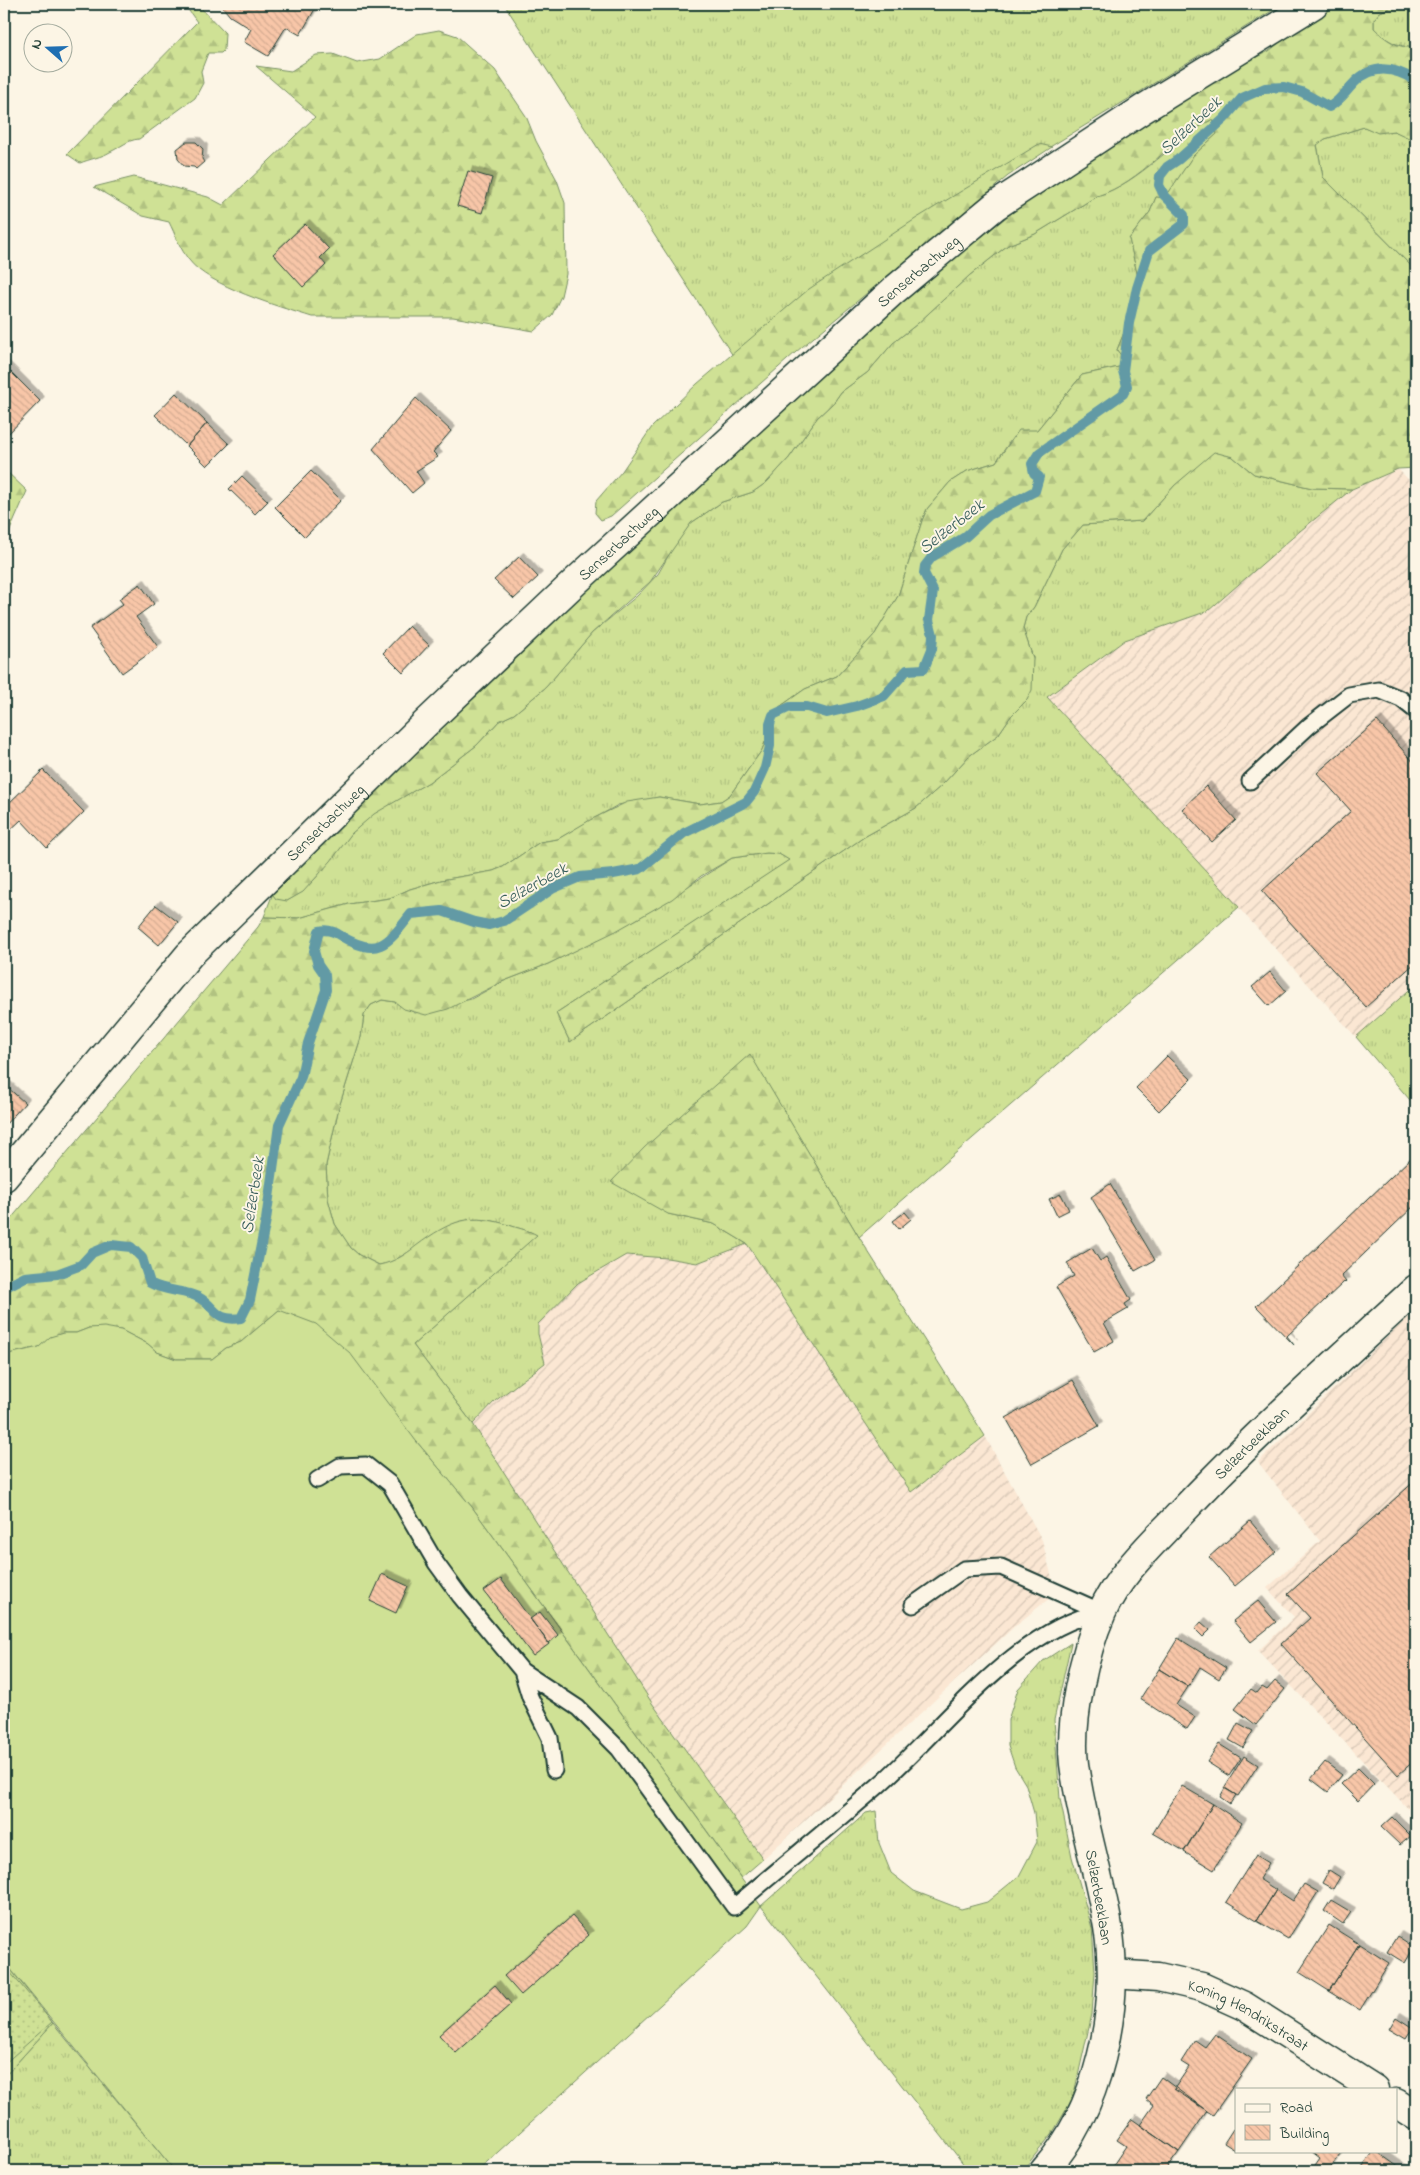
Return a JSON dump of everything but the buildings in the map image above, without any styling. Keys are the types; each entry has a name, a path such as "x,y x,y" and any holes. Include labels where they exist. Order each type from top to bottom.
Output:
{"street":[{"name":"Senserbachweg","path":"4,1177 189,954 562,594 893,290 995,206 1143,109 1314,4"},
{"name":"Selzerbeeklaan","path":"1044,2171 1059,2154 1080,2120 1100,2063 1112,1974 1108,1929 1074,1755 1077,1697 1102,1612 1130,1568 1232,1458 1416,1289"},
{"name":"Koning Hendrikstraat","path":"1112,1974 1158,1977 1202,1987 1244,2006 1372,2088"},
{"path":"1398,2104 1416,2116"}],"lane":[{"path":"1250,781 1309,726 1349,695 1379,690 1401,699 1416,711"},
{"path":"317,1480 340,1466 366,1466 390,1484 436,1563 460,1596 522,1671 578,1708 618,1749 734,1907 880,1784 1021,1650 1051,1630 1082,1616 1102,1612"},
{"path":"912,1605 964,1569 1001,1567 1102,1612"},
{"path":"522,1671 530,1697 550,1738 554,1770"}],"shaded area":[{"path":"1398,469 1416,487 1416,984 1356,1037 1047,697 1125,640 1208,611 1300,531 1352,489"},
{"path":"747,1244 911,1492 985,1436 1042,1540 1056,1593 1016,1625 763,1859 652,1703 473,1424 495,1401 545,1363 538,1334 538,1324 578,1283 626,1255 667,1258 697,1263"},
{"path":"1416,1309 1416,1817 1258,1651 1294,1617 1267,1588 1320,1541 1258,1462"}],"green space":[{"path":"184,4 197,4 225,33 224,50 221,53 208,53 201,71 203,83 195,98 139,139 127,142 107,154 80,163 67,154 197,22"},
{"path":"504,4 1283,4 944,212 752,385"},
{"path":"1327,4 1399,4 1380,12 1374,19 1374,28 1393,43 1404,47 1416,47 1416,139 1411,139 1394,131 1378,133 1364,127 1325,139 1317,145 1323,177 1416,271 1416,468 1398,469 1352,489 1312,488 1254,474 1233,457 1214,452 1175,485 1142,521 1083,525 1062,549 1034,607 1026,617 1023,628 1033,658 1032,690 1027,700 1011,716 998,735 969,756 942,785 916,808 864,837 570,1042 556,1013 789,860 779,854 767,853 732,858 701,876 672,899 616,931 548,964 504,981 448,1009 426,1015 404,1009 395,1002 382,1000 371,1005 364,1015 361,1037 339,1107 326,1165 328,1199 335,1224 351,1248 359,1255 379,1265 399,1258 428,1237 461,1221 472,1219 497,1222 537,1235 413,1345 473,1424 652,1703 763,1859 741,1878 472,1507 416,1441 279,1310 241,1342 226,1348 212,1359 176,1359 157,1352 148,1344 121,1330 89,1328 76,1333 63,1333 50,1338 39,1347 4,1355 4,1227 258,927 264,917 299,918 349,904 390,898 410,889 441,880 493,871 503,867 540,842 558,839 590,820 627,802 659,797 700,804 721,801 730,795 762,750 778,708 805,689 837,676 875,634 898,596 927,509 950,482 967,471 996,462 1019,430 1037,430 1082,375 1128,365 1117,350 1141,290 1129,239 1150,212 1156,197 1165,198 1193,156 1217,134 1213,119 1183,137 1128,181 1097,196 1035,234 1008,245 970,275 917,324 893,343 868,372 841,392 834,402 817,418 789,458 767,482 753,492 722,502 691,523 650,582 592,633 546,687 514,714 499,721 477,745 429,782 374,814 352,833 331,861 303,892 287,901 276,899 273,895 274,890 331,825 903,298 1055,179 1217,76 1269,51"},
{"path":"1399,4 1416,4 1415,48 1392,42 1374,28 1374,19 1380,12"},
{"path":"439,30 457,36 495,70 526,116 536,141 557,180 565,203 566,274 561,296 552,315 534,331 453,317 312,317 282,308 228,287 198,270 186,256 169,222 143,216 94,187 134,177 208,197 223,205 315,117 256,66 291,71 316,55 333,54 357,63 380,59 417,34"},
{"path":"1213,119 1217,134 1193,156 1165,199 1156,197 1150,212 1129,239 1141,290 1117,350 1128,365 1082,375 1037,430 1013,437 996,462 967,471 950,482 927,509 898,596 875,634 837,676 805,689 778,708 762,750 730,795 721,801 700,804 659,797 618,805 558,839 540,842 503,867 493,871 441,880 410,889 390,898 349,904 299,918 264,917 274,890 287,901 302,892 315,879 352,833 374,813 429,782 477,745 499,721 514,714 546,687 592,633 637,596 658,574 675,544 691,523 722,502 753,492 767,482 789,458 817,418 834,402 841,392 868,372 893,343 917,324 970,275 1008,245 1035,234 1097,196 1113,190 1128,181 1184,138"},
{"path":"1364,127 1376,131 1392,131 1416,139 1416,271 1323,177 1317,144 1325,139"},
{"path":"1039,144 1052,147 1008,176 796,352 611,516 601,520 595,513 596,501 622,471 652,427 697,384 809,289 917,218"},
{"path":"1213,451 1233,457 1254,474 1312,488 1352,489 1300,531 1208,611 1125,640 1047,697 1239,907 859,1237 750,1055 668,1214 714,1224 747,1244 697,1263 667,1258 626,1255 578,1283 538,1324 538,1334 545,1363 495,1401 473,1424 413,1345 536,1235 491,1221 474,1220 459,1222 446,1228 389,1263 379,1265 359,1255 351,1248 335,1224 328,1199 326,1165 339,1107 361,1037 364,1015 371,1005 382,1000 395,1002 415,1013 471,999 504,981 548,964 637,919 732,858 767,853 779,854 790,860 556,1013 570,1042 864,837 916,808 942,785 969,756 998,735 1011,716 1027,700 1033,658 1023,628 1026,617 1034,607 1062,549 1083,525 1142,521 1175,485"},
{"path":"4,469 27,491 4,544"},
{"path":"1416,984 1416,1107 1356,1037"},
{"path":"750,1054 859,1237 985,1436 911,1492 747,1244 714,1224 668,1214 611,1182 645,1147"},
{"path":"279,1310 316,1324 350,1353 416,1441 472,1507 761,1906 747,1926 477,2171 175,2171 4,1961 4,1355 39,1347 50,1337 63,1333 76,1333 89,1328 104,1327 121,1330 148,1344 157,1352 176,1359 212,1359 226,1348 241,1342"},
{"path":"1071,1643 1054,1720 1060,1799 1072,1857 1092,1928 1095,1972 1092,2014 1073,2098 1052,2134 1022,2171 969,2171 761,1906 866,1813 876,1811 879,1843 891,1873 914,1891 961,1909 987,1902 1019,1876 1037,1842 1034,1813 1026,1785 1015,1767 1008,1746 1008,1720 1018,1689 1043,1661"},
{"path":"4,1961 53,2023 4,2077"},
{"path":"4,1965 52,2022 4,2064"},
{"path":"53,2023 175,2171 4,2171 4,2077"}],"waterway":[{"name":"Selzerbeek","path":"4,1288 25,1277 57,1274 81,1265 92,1253 111,1245 131,1247 142,1258 150,1283 198,1297 216,1313 226,1318 241,1318 250,1300 266,1220 279,1125 301,1077 308,1043 326,990 325,975 318,965 314,951 319,931 330,931 354,943 373,947 381,945 395,934 411,914 442,911 489,925 504,921 552,889 580,877 640,869 684,833 746,802 754,792 765,768 770,746 770,724 773,715 790,707 807,707 827,713 857,706 884,696 907,670 924,669 932,649 933,635 929,620 933,591 924,573 925,566 932,557 965,537 989,515 1035,491 1039,477 1034,473 1032,464 1039,453 1123,394 1127,386 1123,371 1129,323 1137,288 1149,251 1184,224 1184,215 1164,195 1159,185 1160,176 1167,167 1179,159 1224,119 1242,98 1265,88 1284,87 1302,92 1329,107 1362,76 1370,72 1377,70 1393,71 1416,81"}]}
